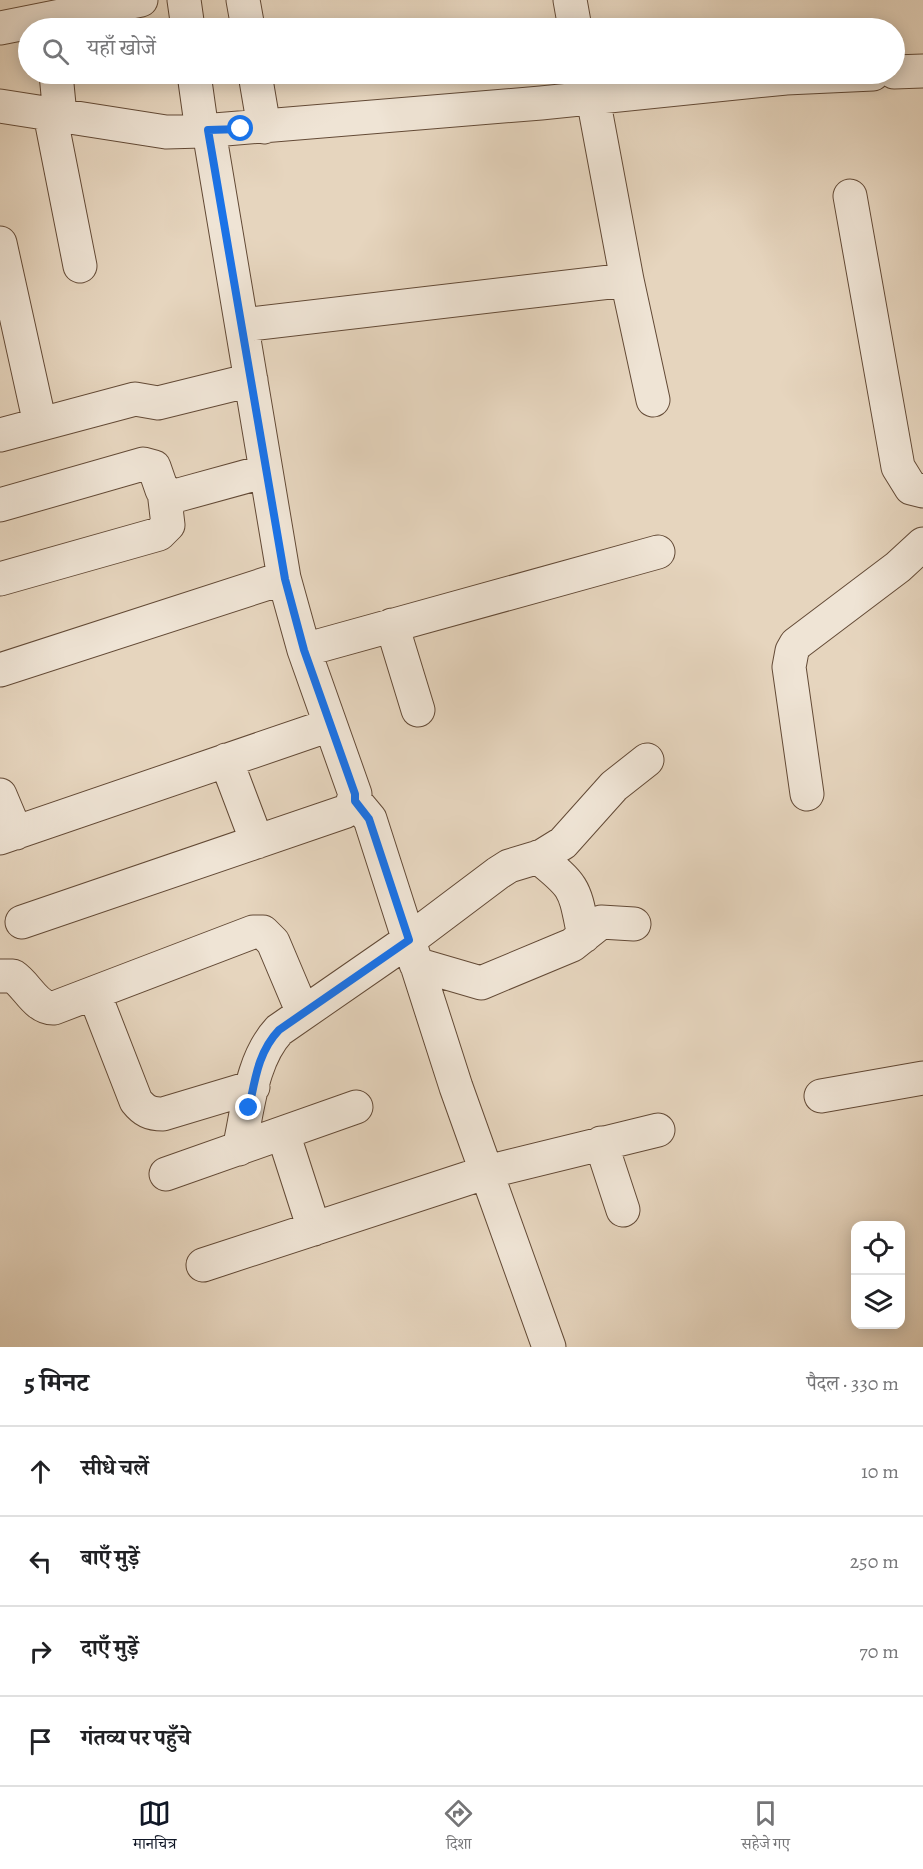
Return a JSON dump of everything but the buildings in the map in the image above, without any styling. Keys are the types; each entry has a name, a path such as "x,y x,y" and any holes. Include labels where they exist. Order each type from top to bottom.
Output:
{"street":[{"path":"44,17 141,0"},
{"path":"184,0 187,18"},
{"path":"243,0 246,18"},
{"path":"570,0 573,18"},
{"path":"0,28 18,24"},
{"path":"905,72 923,71"},
{"path":"56,84 55,114 81,266"},
{"path":"196,84 242,325 285,579 304,650 355,794 355,801 369,819 487,1172 549,1347"},
{"path":"257,84 264,127"},
{"path":"0,106 166,132 205,131 264,127 587,90 686,84"},
{"path":"587,90 653,400"},
{"path":"850,196 898,467 911,488 923,491"},
{"path":"0,243 13,363 40,424"},
{"path":"242,325 627,280"},
{"path":"0,435 135,399 158,403 251,380"},
{"path":"0,505 143,464 154,467 164,491 168,525 159,534 0,579"},
{"path":"164,491 175,496 266,471"},
{"path":"807,794 789,667 792,651 796,644 898,567 923,544"},
{"path":"304,650 658,552"},
{"path":"0,670 285,579"},
{"path":"392,626 418,710"},
{"path":"0,795 8,836 330,725"},
{"path":"226,760 257,842"},
{"path":"239,1149 260,1057 269,1040 279,1030 303,1013 413,952 498,873 537,858 563,843 614,786 647,760"},
{"path":"22,922 344,812 355,801"},
{"path":"537,858 563,878 575,892 584,936"},
{"path":"413,952 481,983 572,945 601,922 634,924"},
{"path":"0,976 13,976 19,980 47,1008 94,993 253,932 262,932 273,942 303,1013"},
{"path":"94,993 136,1101 142,1109 152,1114 163,1114 253,1088"},
{"path":"821,1096 923,1078"},
{"path":"166,1174 356,1107"},
{"path":"203,1265 487,1172 658,1130"},
{"path":"283,1133 314,1228"},
{"path":"601,1143 622,1210"}],"route":[{"path":"241,129 208,130 280,555 304,650 355,794 355,801 369,819 409,940 279,1030 269,1040 260,1057 249,1108"}]}
